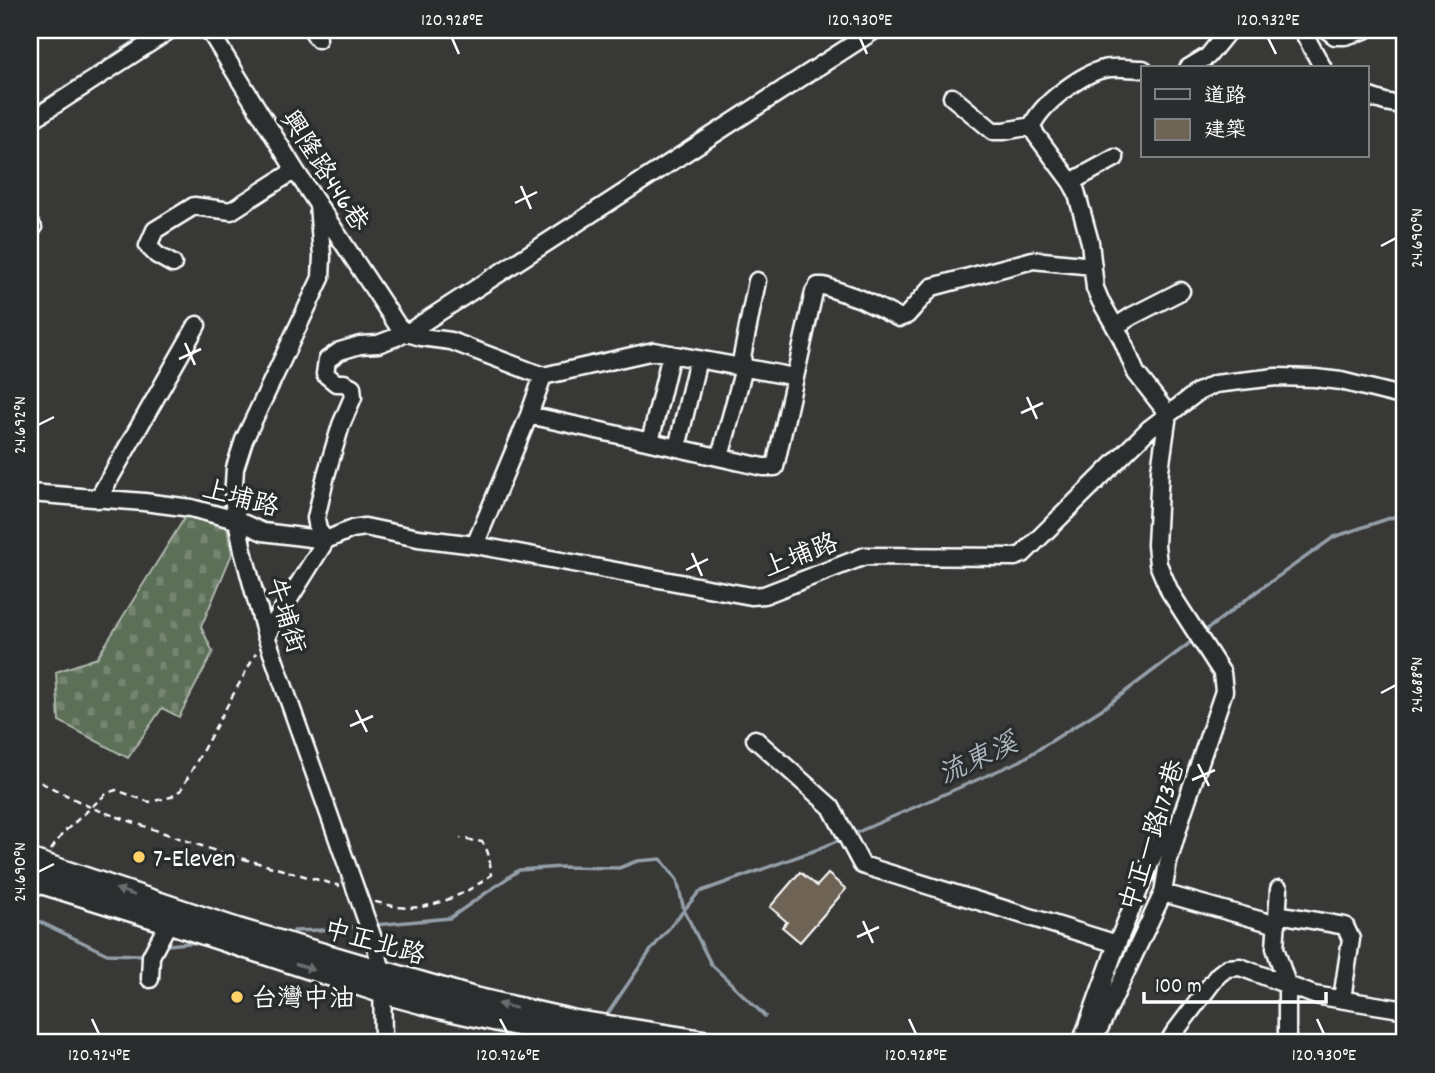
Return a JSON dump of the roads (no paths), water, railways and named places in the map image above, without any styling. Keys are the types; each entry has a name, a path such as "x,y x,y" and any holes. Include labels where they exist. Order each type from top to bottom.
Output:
{"main road":[{"name":"中正北路","path":"32,869 169,922 382,982"},
{"name":"中正北路","path":"32,869 236,929 382,982 438,1007 568,1028 630,1031 713,1043"},
{"name":"中正北路","path":"568,1028 599,1043"}],"street":[{"path":"30,121 170,30"},
{"name":"興隆路446巷","path":"209,30 295,170 398,326 407,332"},
{"path":"266,636 326,540 318,530 316,518 337,437 353,397 352,387 336,383 325,374 327,360 340,351 360,345 378,344 407,332 875,30"},
{"path":"1194,66 1208,57 1229,30"},
{"path":"1302,30 1322,66"},
{"path":"1327,30 1335,36 1366,30"},
{"path":"1141,69 1104,69 1085,77 1053,98 1035,118 1032,126 1076,191 1090,242 1095,288 1136,373 1168,414"},
{"path":"1368,96 1405,106"},
{"path":"952,97 993,131 1032,126"},
{"path":"1071,182 1115,158"},
{"path":"173,264 148,246 155,230 194,205 231,211 295,170"},
{"name":"牛埔街","path":"318,204 321,278 239,453 233,488 236,520 266,636 368,926 382,982 383,1043"},
{"path":"529,415 763,467 775,467 814,292 818,286 861,299 900,318 932,287 1033,260 1093,266"},
{"path":"720,457 744,368 742,357 757,281"},
{"path":"1115,327 1181,291"},
{"path":"98,499 197,325"},
{"path":"407,332 451,341 543,376 654,351 795,377"},
{"path":"650,442 671,354"},
{"path":"677,448 698,359"},
{"path":"475,545 543,376"},
{"name":"上埔路","path":"30,493 191,508 236,520 263,531 326,540 352,529 365,527 751,596 764,596 865,556 1015,557 1023,554 1149,429 1198,392 1215,384 1276,377 1315,378 1341,381 1405,397"},
{"name":"中正一路173巷","path":"1089,1043 1099,1029 1163,893 1182,812 1224,691 1222,673 1170,592 1158,564 1156,545 1160,470 1168,414"},
{"path":"755,739 831,807 863,865 1117,944"},
{"path":"1080,1043 1164,829"},
{"path":"1279,889 1275,948 1287,984 1287,1043"},
{"path":"1163,893 1278,919 1345,926 1351,939 1342,999"},
{"path":"150,979 151,956 169,922"},
{"path":"1168,1043 1227,968 1240,967 1314,995 1405,1012"}],"waterway":[{"path":"30,110 152,30"},
{"name":"流東溪","path":"1201,634 1334,537 1405,513"},
{"name":"流東溪","path":"851,835 1020,761 1105,707 1195,639"},
{"name":"流東溪","path":"604,1019 651,950 699,892 844,838"},
{"path":"375,925 450,918 519,870 561,867 619,868 637,861 661,859 677,880 684,910 711,964 765,1016"},
{"path":"30,909 36,920 107,954 145,953"},
{"path":"294,931 364,926"},
{"path":"162,947 200,942"}],"place":[{"name":"7-Eleven","path":"139,857"},
{"name":"台灣中油","path":"237,997"}]}
